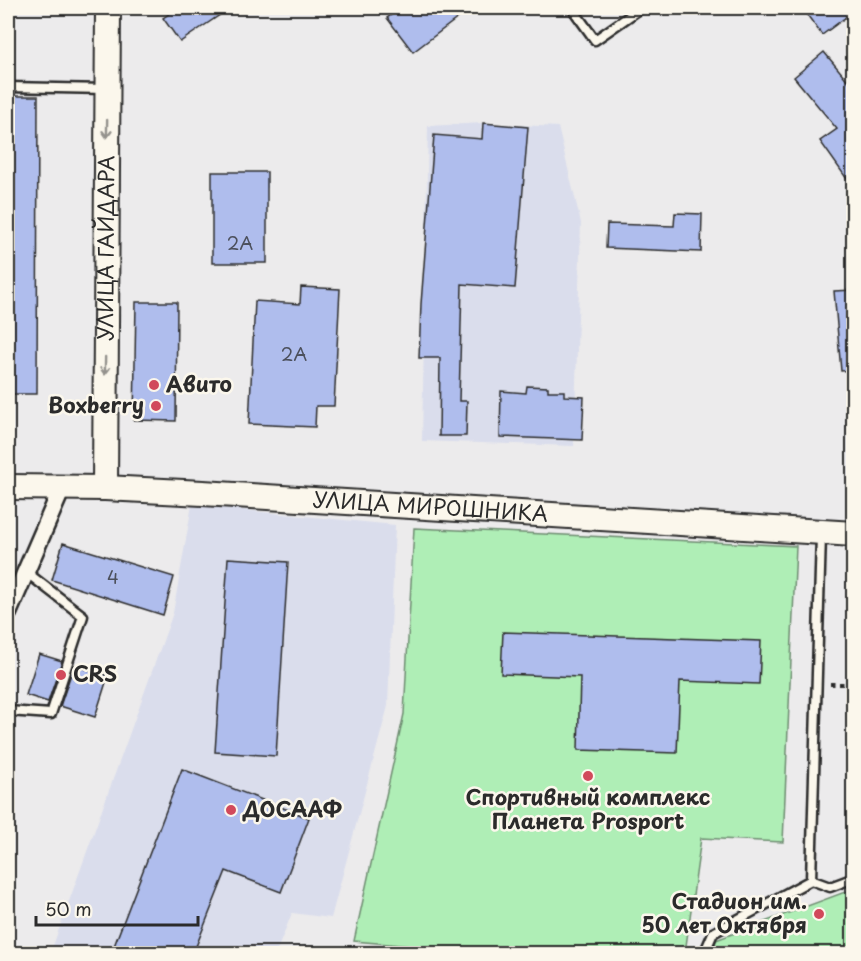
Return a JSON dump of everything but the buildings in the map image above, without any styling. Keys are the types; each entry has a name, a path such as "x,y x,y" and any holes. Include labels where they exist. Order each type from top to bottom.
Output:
{"main road":[{"name":"УЛИЦА ГАЙДАРА","path":"105,488 108,8"},
{"name":"УЛИЦА МИРОШНИКА","path":"8,487 105,488 854,534"}],"street":[{"path":"8,613 62,488"}],"lane":[{"path":"572,8 595,40 640,8"},
{"path":"8,87 108,89"},
{"path":"812,879 821,531"},
{"path":"8,711 51,714 83,616 26,572"},
{"path":"812,879 830,887 854,878"},
{"path":"705,954 713,933 812,879"}],"path":[{"path":"817,684 854,684"}],"shaded area":[{"path":"483,123 558,127 581,223 574,446 422,441 428,126"},
{"name":"ДОСААФ","path":"192,505 395,525 388,706 331,918 292,913 276,953 50,954 173,613"}],"green space":[{"name":"Спортивный комплекс Планета Prosport","path":"414,528 796,546 783,842 701,838 685,953 505,954 354,941 404,714"},
{"name":"Стадион им. 50 лет Октября","path":"853,889 853,953 714,953 716,940"}],"place":[{"name":"Авито","path":"154,385"},
{"name":"Boxberry","path":"156,406"},
{"name":"CRS","path":"61,675"},
{"name":"Спортивный комплекс Планета Prosport","path":"588,776"},
{"name":"ДОСААФ","path":"231,810"},
{"name":"Стадион им. 50 лет Октября","path":"819,914"}]}
